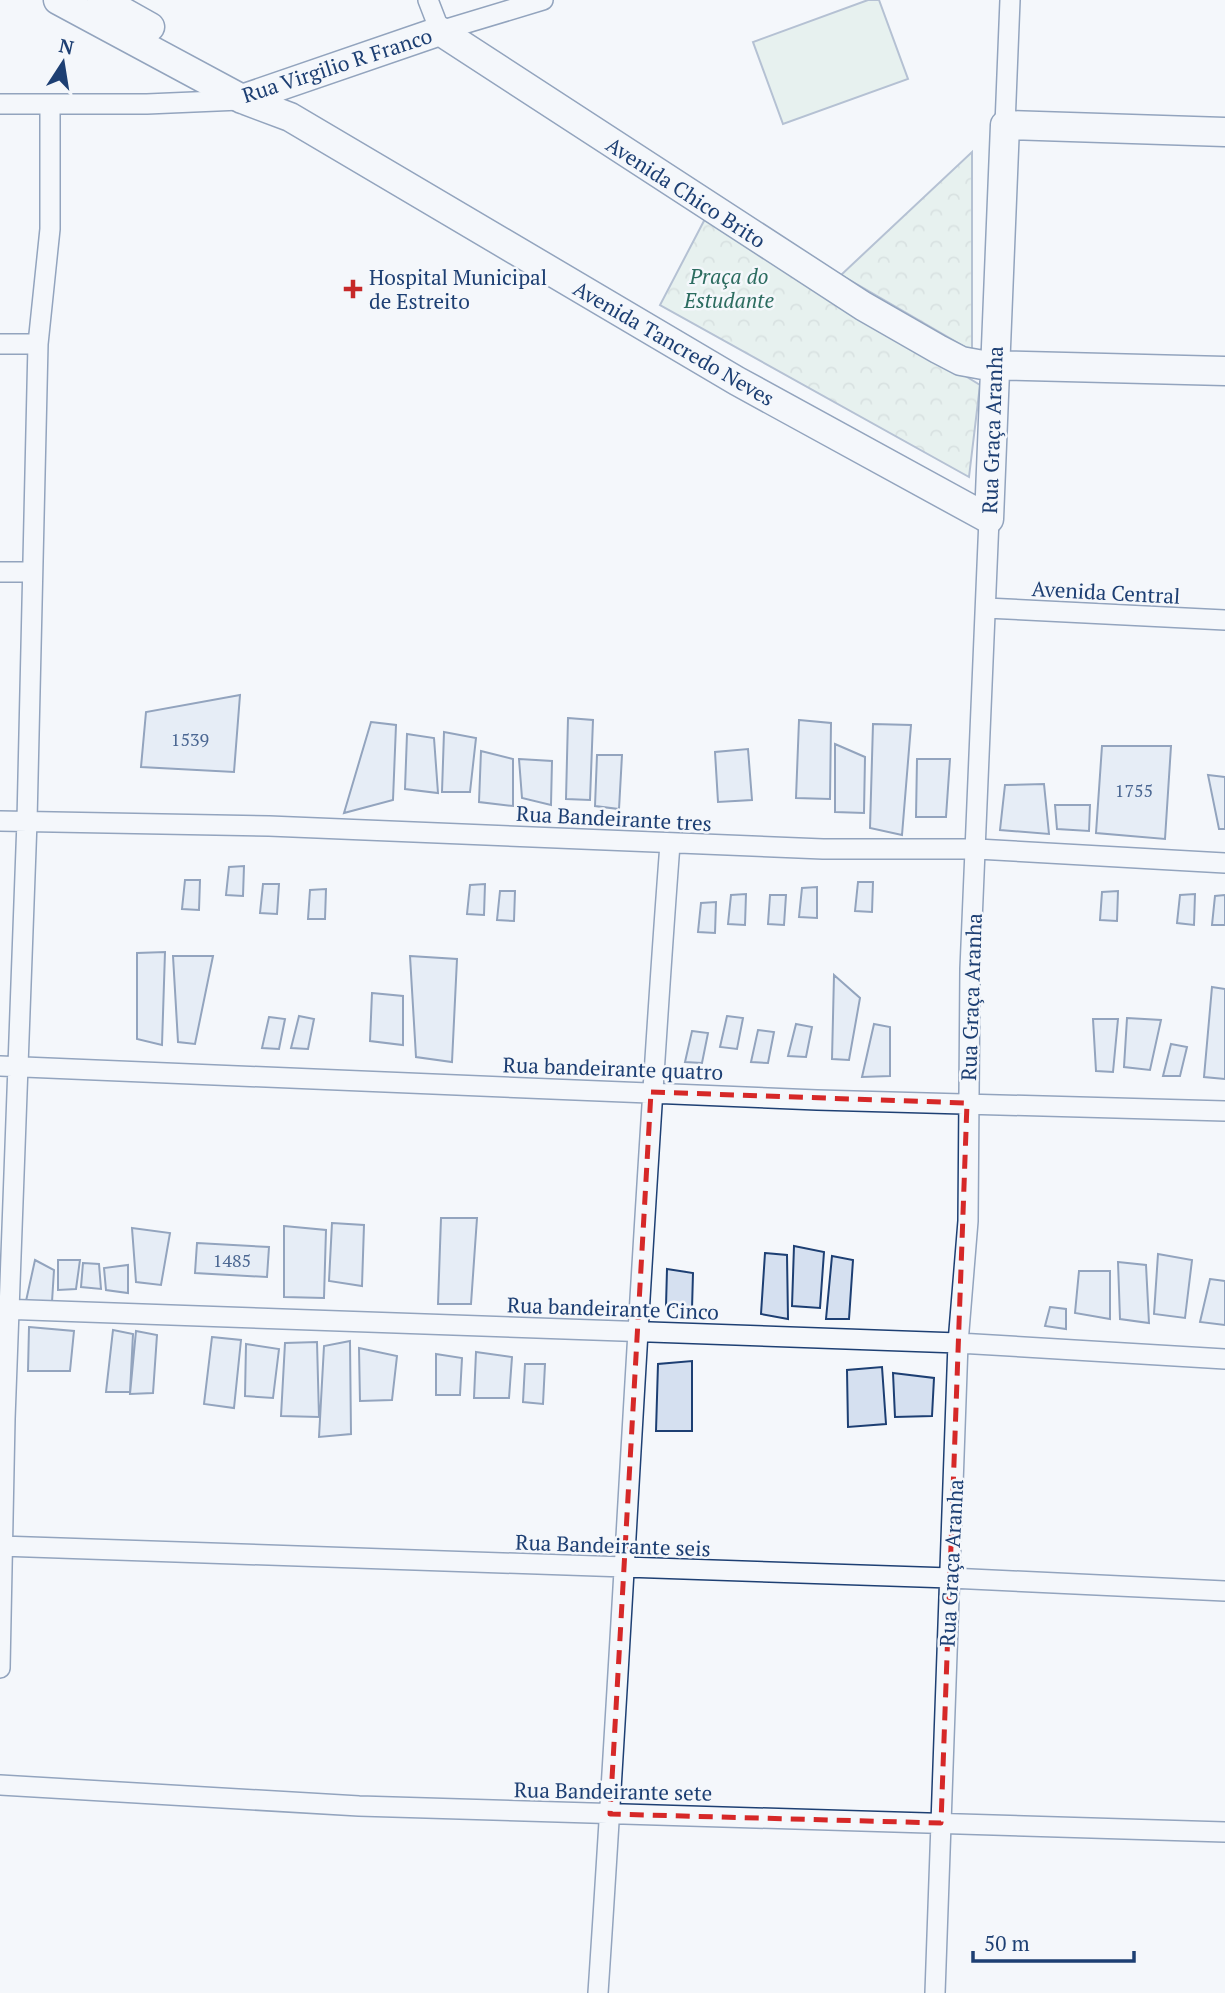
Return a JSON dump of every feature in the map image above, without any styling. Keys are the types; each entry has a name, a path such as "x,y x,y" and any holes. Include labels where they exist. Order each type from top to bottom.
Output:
{"main road":[{"name":"Avenida Tancredo Neves","path":"58,0 254,96"},
{"name":"Avenida Tancredo Neves","path":"102,0 254,96 737,381 989,519"},
{"name":"Rua Virgilio R Franco","path":"254,96 440,31"},
{"name":"Avenida Chico Brito","path":"440,31 863,306 961,361 1225,371"},
{"path":"1004,125 1225,132"},
{"name":"Rua Graça Aranha","path":"989,519 1004,125"}],"street":[{"path":"428,0 440,31"},
{"name":"Rua Virgilio R Franco","path":"440,31 543,0"},
{"name":"Rua Graça Aranha","path":"1004,125 1010,0"},
{"name":"Rua Virgilio R Franco","path":"0,104 50,106 254,96"},
{"path":"0,1668 8,1066 27,821 38,344 50,229 50,106"},
{"path":"0,344 38,344"},
{"name":"Rua Graça Aranha","path":"935,1993 958,1343 968,1220 967,1103 989,519"},
{"path":"0,572 32,572"},
{"name":"Avenida Central","path":"986,608 1225,620"},
{"name":"Rua Bandeirante tres","path":"0,821 269,826 823,849 977,849 1225,863"},
{"path":"598,1993 640,1331 652,1092 670,844"},
{"name":"Rua bandeirante quatro","path":"8,1066 652,1092 1225,1111"},
{"name":"Rua bandeirante Cinco","path":"5,1309 958,1343 1225,1359"},
{"name":"Rua Bandeirante seis","path":"1,1546 950,1578 1225,1591"},
{"name":"Rua Bandeirante sete","path":"0,1785 359,1806 1225,1832"}],"highlighted area":[{"path":"651,1092 967,1103 941,1823 610,1814"}],"green space":[{"path":"868,0 879,0 908,79 783,124 753,42"},
{"path":"972,152 972,351 841,275"},
{"name":"Praça do Estudante","path":"706,217 980,385 969,477 660,305"}],"building":[{"path":"240,695 234,772 141,767 146,712"},
{"path":"568,718 593,720 590,800 566,799"},
{"path":"799,720 831,723 830,799 796,798"},
{"path":"371,722 396,725 393,800 344,813"},
{"path":"873,724 911,725 902,835 870,828"},
{"path":"444,732 476,738 470,792 442,792"},
{"path":"407,734 434,738 438,793 405,789"},
{"path":"835,744 865,757 864,813 835,812"},
{"path":"1102,746 1171,746 1165,839 1096,833"},
{"path":"748,749 752,800 718,802 715,752"},
{"path":"481,751 513,759 513,806 479,802"},
{"path":"597,755 622,755 619,809 595,806"},
{"path":"519,759 552,761 551,805 522,798"},
{"path":"917,759 950,759 946,817 916,817"},
{"path":"1208,775 1225,777 1225,829 1219,829"},
{"path":"1044,784 1049,834 1000,830 1005,785"},
{"path":"1055,805 1090,805 1089,831 1057,829"},
{"path":"244,866 243,896 226,895 229,867"},
{"path":"185,880 200,880 199,910 182,909"},
{"path":"858,882 873,882 872,912 855,911"},
{"path":"263,884 279,884 277,914 260,913"},
{"path":"485,884 484,915 467,914 470,885"},
{"path":"817,887 817,918 799,917 802,888"},
{"path":"326,889 325,919 308,919 310,890"},
{"path":"500,891 515,891 514,921 497,920"},
{"path":"1118,891 1117,921 1100,920 1102,892"},
{"path":"746,894 745,925 728,924 731,895"},
{"path":"1195,894 1194,925 1177,923 1180,895"},
{"path":"770,895 786,895 784,925 768,924"},
{"path":"1225,895 1225,925 1212,925 1215,896"},
{"path":"716,902 715,933 698,932 701,903"},
{"path":"165,952 162,1045 137,1039 137,953"},
{"path":"173,956 213,956 195,1044 178,1042"},
{"path":"410,956 457,959 452,1062 416,1057"},
{"path":"834,975 860,998 849,1060 832,1059"},
{"path":"1212,987 1225,989 1225,1079 1204,1077"},
{"path":"372,993 403,996 403,1045 370,1041"},
{"path":"299,1016 314,1019 308,1049 291,1048"},
{"path":"727,1016 743,1018 737,1049 720,1047"},
{"path":"269,1017 285,1019 279,1049 262,1048"},
{"path":"1127,1018 1161,1020 1150,1070 1124,1067"},
{"path":"1093,1019 1118,1019 1113,1072 1096,1071"},
{"path":"796,1024 812,1027 806,1057 788,1056"},
{"path":"874,1024 890,1027 890,1076 862,1077"},
{"path":"758,1030 774,1032 768,1063 751,1062"},
{"path":"692,1031 708,1033 702,1063 685,1062"},
{"path":"1171,1044 1187,1047 1180,1076 1163,1076"},
{"path":"441,1218 477,1218 471,1304 438,1304"},
{"path":"332,1223 364,1225 362,1286 329,1281"},
{"path":"284,1226 326,1230 324,1298 284,1297"},
{"path":"132,1228 170,1233 161,1285 136,1282"},
{"path":"197,1243 269,1247 267,1277 195,1273"},
{"path":"794,1246 824,1252 820,1308 792,1306"},
{"path":"765,1253 787,1255 788,1319 761,1314"},
{"path":"1158,1254 1192,1260 1185,1318 1154,1314"},
{"path":"832,1256 853,1260 849,1319 826,1319"},
{"path":"35,1260 54,1270 52,1302 26,1301"},
{"path":"58,1260 80,1260 76,1289 58,1290"},
{"path":"1118,1262 1146,1265 1149,1323 1120,1319"},
{"path":"83,1263 99,1264 101,1289 81,1287"},
{"path":"128,1265 128,1293 106,1290 104,1268"},
{"path":"667,1269 693,1273 692,1309 666,1306"},
{"path":"1079,1271 1110,1271 1110,1319 1075,1313"},
{"path":"1210,1279 1225,1281 1225,1325 1200,1322"},
{"path":"1050,1307 1066,1309 1066,1329 1045,1326"},
{"path":"29,1327 74,1331 70,1371 28,1371"},
{"path":"113,1330 133,1334 130,1392 106,1392"},
{"path":"136,1331 157,1335 153,1393 130,1394"},
{"path":"212,1337 241,1340 234,1408 204,1404"},
{"path":"350,1341 351,1434 319,1437 324,1346"},
{"path":"317,1342 319,1417 281,1416 285,1343"},
{"path":"246,1344 279,1349 273,1398 245,1396"},
{"path":"359,1348 397,1356 392,1400 360,1401"},
{"path":"476,1352 512,1357 509,1398 474,1398"},
{"path":"436,1354 462,1358 460,1395 436,1395"},
{"path":"692,1361 692,1431 656,1431 658,1364"},
{"path":"525,1364 545,1364 543,1404 523,1402"},
{"path":"882,1367 886,1424 848,1427 847,1370"},
{"path":"893,1373 934,1378 932,1416 895,1417"}],"place":[{"name":"Hospital Municipal de Estreito","path":"353,289"}]}
